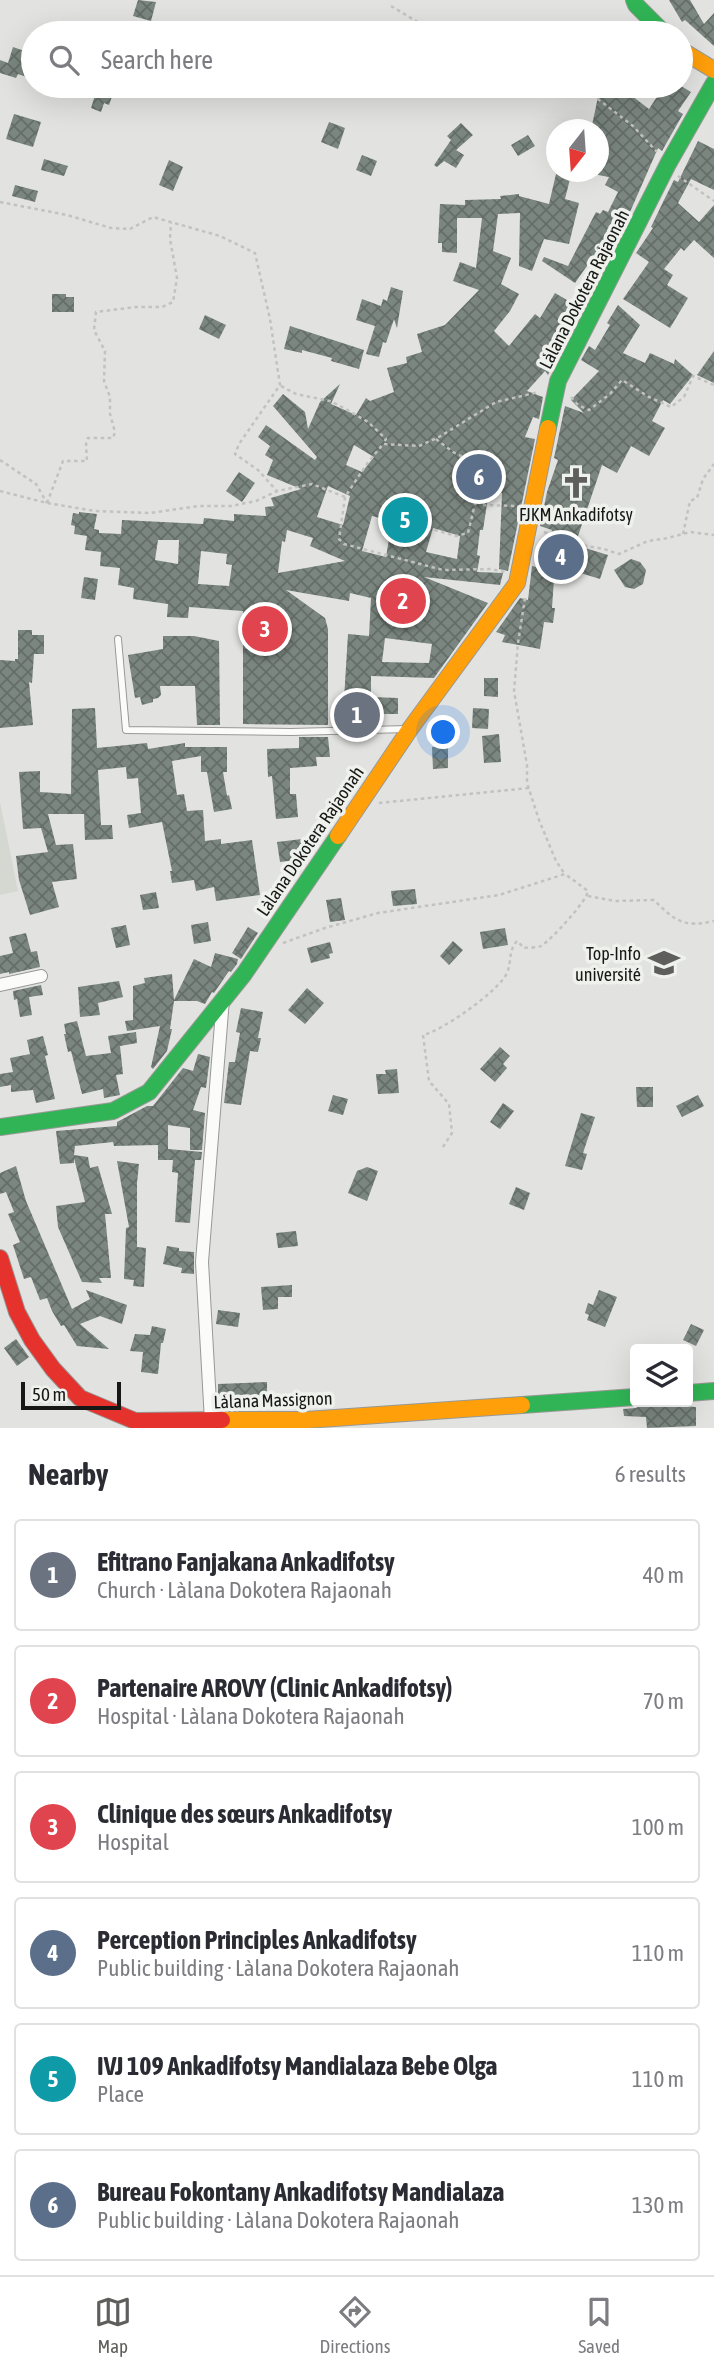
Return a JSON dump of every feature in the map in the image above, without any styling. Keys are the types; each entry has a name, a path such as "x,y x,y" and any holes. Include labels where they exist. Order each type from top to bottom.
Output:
{"street":[{"path":"634,0 652,21"},
{"path":"693,57 714,70"},
{"name":"Làlana Dokotera Rajaonah","path":"0,1127 113,1111 149,1091 244,974 410,729 518,578 558,381 668,164 714,83"},
{"path":"0,985 41,976"},
{"path":"209,1424 202,1262 223,999"},
{"name":"Làlana Massignon","path":"0,1258 17,1312 32,1340 53,1369 80,1398 133,1424 265,1425 630,1397"},
{"path":"693,1393 714,1391"}],"lane":[{"path":"118,639 126,730 291,732 410,729"}],"path":[{"path":"391,6 416,21"},
{"path":"597,98 633,126 677,175 714,201"},
{"path":"0,202 67,215 111,228 130,229 153,217 220,236 255,253 270,319 280,385 239,444 235,454 258,470 277,491"},
{"path":"47,503 63,461 87,461 88,438 113,438 115,432 110,414 110,397 104,381 105,351 94,330 96,312 162,307 173,302 177,278 170,239 171,223"},
{"path":"383,444 419,446 436,439 496,402 534,395 558,381 578,405 589,410 610,394 622,380 671,407 684,397 693,376 714,385"},
{"path":"280,385 296,394 331,401 368,422 386,439 345,497 339,539 344,544 443,570 491,569 518,578 525,598 514,691 527,765 528,788 556,861 565,874 588,891 588,896 581,906 540,947 524,948 517,941 510,949 506,976 483,999 436,1032 423,1035 429,1082 449,1104 452,1133 441,1150"},
{"path":"436,439 453,452 487,470 480,503"},
{"path":"0,460 36,484 47,503"},
{"path":"683,534 690,501 696,498 703,479 714,464"},
{"path":"0,491 47,503 95,510 149,513 198,506 231,506 256,501 277,491 312,484 345,497"},
{"path":"421,526 456,536 468,533 475,504 531,508"},
{"path":"527,528 619,554 648,541 690,532 714,535"},
{"path":"358,806 528,788"},
{"path":"280,944 378,913 499,895 565,874"},
{"path":"588,896 615,901 653,900 672,918 693,925 714,921"}],"shaded area":[{"path":"0,802 18,891 0,895"}],"building":[{"path":"138,0 156,2 151,21 133,16"},
{"path":"669,0 690,0 704,24 714,13 714,46 693,27 693,21 681,21"},
{"path":"13,47 21,50 21,75 18,74 16,78 0,73 0,60 8,63"},
{"path":"94,98 112,98 109,105 104,103 101,112 91,108"},
{"path":"598,98 635,98 649,109 656,98 687,98 678,111 683,114 662,151 658,148 630,212 601,265 591,260 575,283 542,261 544,257 568,266 596,212 608,212 618,192 605,185 609,182 609,119 593,119"},
{"path":"14,114 41,122 33,147 6,139"},
{"path":"329,122 345,128 338,149 321,142"},
{"path":"461,123 473,135 456,150 464,155 456,168 444,161 437,167 434,165 451,140 447,136"},
{"path":"528,135 535,146 518,156 511,145"},
{"path":"698,141 714,149 714,190 691,179 678,203 699,222 714,205 714,258 694,240 684,251 681,248 664,269 673,275 667,285 688,298 670,328 623,299 649,262 636,253 653,228 651,227 674,180 678,182"},
{"path":"362,155 377,161 371,176 356,170"},
{"path":"44,159 68,166 64,176 41,170"},
{"path":"169,160 183,167 173,191 159,185"},
{"path":"554,182 569,182 565,199 579,203 569,244 544,239 532,271 519,266 520,213 498,214 493,251 511,258 501,284 519,294 494,331 509,346 535,314 540,318 555,293 582,309 548,375 545,371 527,391 543,397 539,419 533,417 525,437 535,439 508,571 499,569 502,493 489,491 483,530 480,530 477,572 503,573 500,585 424,577 488,603 434,678 371,676 371,697 398,698 398,714 371,714 372,723 349,724 348,699 344,699 348,634 369,636 371,598 350,593 349,601 286,590 325,618 328,629 328,725 243,724 243,611 189,607 188,618 167,617 168,604 133,599 134,588 118,585 120,568 100,566 101,552 85,550 87,536 74,534 75,526 71,525 73,513 97,514 94,529 99,530 99,533 121,534 122,520 203,524 204,518 234,521 234,514 266,516 265,507 274,506 271,498 301,489 267,475 273,460 265,455 270,446 258,437 266,425 315,460 317,457 273,406 283,394 305,412 308,429 320,402 340,384 331,404 356,415 366,398 370,401 394,392 387,368 407,363 406,357 422,352 417,334 445,325 479,290 453,281 460,262 476,268 482,218 457,218 457,253 442,252 442,243 438,243 440,204 465,205 465,200 519,196 549,204","holes":["354,445 374,457 362,472 346,465","328,486 350,496 343,525 317,517","372,516 392,521 386,557 362,551","433,528 460,536 457,559 426,552","287,530 313,538 310,546 345,561 278,573 282,541 285,542","158,540 179,540 178,564 155,560","201,551 227,554 226,564 232,565 229,586 198,584","385,638 432,644 429,663 382,662"]},
{"path":"15,185 38,191 35,202 12,196"},
{"path":"391,287 403,291 397,328 394,319 379,357 366,354 375,326 356,320 362,299 381,306 383,299 387,301"},
{"path":"52,294 74,297 74,312 52,312"},
{"path":"618,305 640,325 623,353 645,363 650,353 674,364 675,359 693,375 670,404 663,400 652,421 665,428 649,456 631,446 617,473 602,465 575,545 608,555 600,579 574,571 573,575 559,570 557,580 554,579 553,623 544,622 540,649 502,642 505,635 496,632 520,598 528,600 532,566 540,568 552,530 540,526 547,492 558,460 554,458 565,406 584,413 571,400 599,371 581,360 589,346 595,350"},
{"path":"205,315 226,325 219,339 199,329"},
{"path":"290,326 364,350 359,369 302,350 302,353 284,349"},
{"path":"714,351 714,383 697,375"},
{"path":"239,472 255,483 242,502 226,491"},
{"path":"631,559 640,562 646,570 643,584 634,589 625,587 614,570"},
{"path":"84,577 98,579 95,600 81,598"},
{"path":"18,630 32,630 32,635 44,635 44,654 34,654 32,683 29,682 33,725 0,728 0,660 18,659"},
{"path":"163,636 194,636 219,641 220,725 197,725 195,686 160,686 161,695 153,699 153,702 142,705 140,697 135,698 128,655 163,649"},
{"path":"484,678 498,678 498,697 484,696"},
{"path":"95,708 97,748 147,743 148,749 185,743 185,747 227,747 227,772 223,772 232,809 214,812 207,772 201,772 201,756 172,761 177,795 184,794 187,811 203,810 205,841 221,839 221,844 252,840 260,895 216,901 214,887 196,891 194,880 172,883 162,822 129,828 127,815 141,813 138,778 127,779 126,767 98,770 101,825 112,825 113,839 85,840 84,814 48,814 56,845 73,844 77,879 52,882 59,907 30,915 19,880 16,856 48,852 41,828 23,829 19,772 40,771 40,792 71,794 72,709"},
{"path":"473,708 489,709 488,729 472,728"},
{"path":"499,734 501,762 484,763 482,736"},
{"path":"299,737 328,737 330,757 316,757 317,766 290,768 290,794 296,794 298,817 276,819 272,776 268,777 267,749 299,748"},
{"path":"448,746 448,768 433,769 432,747"},
{"path":"302,839 305,859 280,862 277,842"},
{"path":"415,889 417,904 393,906 391,891"},
{"path":"156,892 159,908 143,910 140,895"},
{"path":"341,898 345,920 330,922 326,900"},
{"path":"208,922 211,941 194,944 191,925"},
{"path":"126,925 130,945 116,948 111,928"},
{"path":"248,927 258,933 241,959 232,953"},
{"path":"505,928 508,945 483,949 480,932"},
{"path":"26,933 31,952 37,951 40,967 0,974 0,956 13,953 9,937"},
{"path":"453,941 463,950 449,965 440,956"},
{"path":"330,942 333,953 329,954 330,958 311,963 307,948"},
{"path":"215,953 238,959 237,964 205,1004 197,1001 174,1001 167,1051 153,1069 151,1067 160,1026 127,1031 125,1021 133,1020 133,986 145,983 144,978 172,974 174,1000 194,959 211,967"},
{"path":"119,981 123,997 98,1003 100,1015 80,1017 78,987"},
{"path":"41,985 43,995 29,997 32,1015 20,1017 13,991"},
{"path":"307,988 324,1003 305,1024 288,1010"},
{"path":"241,1008 263,1012 258,1052 250,1051 241,1105 224,1103 229,1062 235,1062 240,1033 236,1032"},
{"path":"77,1021 86,1056 111,1053 108,1036 136,1032 137,1043 120,1046 123,1074 116,1075 120,1095 104,1098 103,1089 82,1094 64,1034 64,1024"},
{"path":"43,1036 55,1099 36,1103 33,1090 11,1092 11,1085 0,1087 0,1074 13,1072 10,1058 30,1054 27,1040"},
{"path":"500,1047 510,1056 503,1064 507,1068 495,1082 480,1069"},
{"path":"198,1054 210,1057 206,1088 201,1087 193,1110 205,1113 202,1150 190,1150 190,1128 168,1125 168,1149 202,1152 201,1160 195,1160 190,1223 175,1222 178,1173 172,1172 173,1160 158,1160 158,1145 114,1146 113,1142 75,1146 74,1155 88,1157 90,1168 98,1166 112,1214 105,1214 111,1278 99,1278 102,1283 82,1282 58,1227 56,1206 85,1202 74,1158 74,1163 60,1164 56,1131 117,1126 117,1122 147,1106 153,1106 183,1068 193,1071"},
{"path":"397,1069 399,1093 378,1094 376,1074 386,1074 385,1070"},
{"path":"636,1087 653,1087 653,1107 637,1107"},
{"path":"333,1095 348,1099 343,1115 328,1111"},
{"path":"698,1095 704,1106 682,1117 676,1106"},
{"path":"503,1103 514,1111 500,1129 490,1122"},
{"path":"581,1113 595,1117 583,1153 587,1154 582,1170 565,1166"},
{"path":"117,1161 139,1164 137,1247 146,1248 144,1287 133,1286 134,1280 124,1279 126,1228 129,1227"},
{"path":"16,1166 26,1201 72,1309 90,1299 86,1290 127,1305 122,1324 100,1316 80,1324 109,1349 77,1346 64,1325 61,1326 47,1298 40,1300 31,1277 24,1279 13,1245 20,1242 8,1214 14,1212 6,1192 0,1194 0,1173"},
{"path":"367,1167 378,1171 367,1201 348,1193 357,1171"},
{"path":"516,1187 530,1193 524,1210 509,1204"},
{"path":"296,1231 298,1246 278,1248 276,1233"},
{"path":"167,1246 179,1248 179,1251 194,1252 194,1274 181,1273 182,1268 163,1264"},
{"path":"292,1285 292,1297 278,1297 278,1309 263,1310 261,1287"},
{"path":"599,1290 617,1297 605,1327 587,1320 589,1315 585,1313 588,1303 593,1305"},
{"path":"218,1310 240,1313 238,1327 216,1324"},
{"path":"691,1324 704,1330 696,1346 683,1340"},
{"path":"152,1326 166,1329 161,1343 158,1374 141,1372 143,1352 130,1351 135,1334 150,1335"},
{"path":"16,1339 29,1357 17,1366 4,1348"},
{"path":"267,1382 267,1396 218,1397 218,1384"},
{"path":"696,1407 696,1426 647,1428 646,1417 624,1416 623,1409"}],"traffic: fast":[{"path":"634,0 652,21"},
{"path":"548,428 558,381 668,164 714,83"},
{"path":"0,1127 113,1111 149,1092 244,974 338,836"},
{"path":"693,1393 714,1391"},
{"path":"522,1405 630,1397"}],"traffic: slow":[{"path":"693,57 714,70"},
{"path":"338,836 410,729 517,583 548,428"},
{"path":"222,1420 306,1420 522,1405"}],"traffic: jam":[{"path":"0,1258 17,1312 32,1340 53,1369 80,1398 135,1421 222,1420"}],"place":[{"name":"Bureau Fokontany Ankadifotsy Mandialaza","path":"479,477"},
{"name":"FJKM Ankadifotsy","path":"576,483"},
{"name":"IVJ 109 Ankadifotsy Mandialaza Bebe Olga","path":"405,520"},
{"name":"Perception Principles Ankadifotsy","path":"561,557"},
{"name":"Partenaire AROVY (Clinic Ankadifotsy)","path":"403,601"},
{"name":"Clinique des sœurs Ankadifotsy","path":"265,629"},
{"name":"Efitrano Fanjakana Ankadifotsy","path":"357,715"},
{"name":"Top-Info université","path":"664,963"}]}
